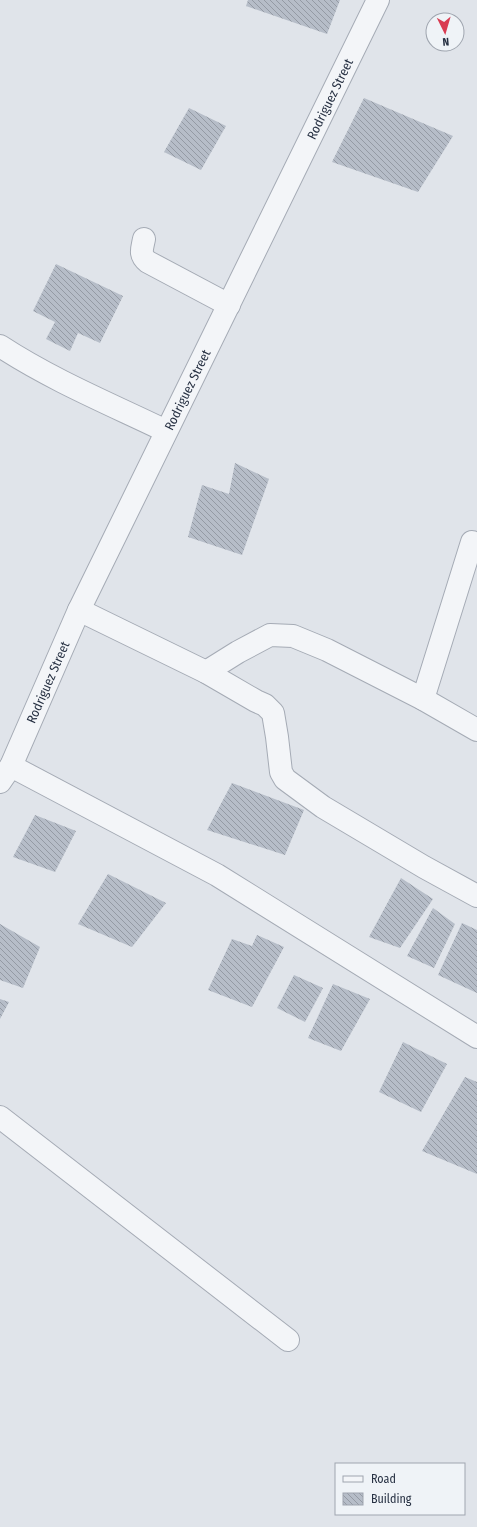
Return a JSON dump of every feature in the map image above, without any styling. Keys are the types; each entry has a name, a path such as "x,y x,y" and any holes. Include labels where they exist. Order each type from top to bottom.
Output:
{"street":[{"name":"Rodriguez Street","path":"5,774 79,610 166,431 230,305 378,0"},
{"path":"144,239 141,253 143,258 148,262 230,305"},
{"path":"0,346 22,360 60,380 166,431"},
{"path":"423,700 472,542"},
{"path":"79,610 206,672 265,705 273,713 280,772 285,779 323,807 424,867 477,896"},
{"path":"206,672 238,652 270,635 293,636 326,650 423,700 477,730"},
{"path":"5,774 217,875 477,1037"},
{"path":"0,1117 288,1340"}],"building":[{"path":"248,0 340,0 327,34 246,6"},
{"path":"364,98 453,136 418,192 332,162"},
{"path":"189,108 226,126 201,170 164,152"},
{"path":"56,264 123,296 100,343 78,333 70,351 46,339 55,322 33,311"},
{"path":"235,463 269,479 242,555 188,537 202,485 229,494"},
{"path":"232,783 304,810 285,855 207,830"},
{"path":"35,815 76,831 55,872 13,857"},
{"path":"108,874 166,903 132,947 78,924"},
{"path":"401,878 433,899 400,948 369,937"},
{"path":"433,908 455,924 434,968 407,956"},
{"path":"462,923 477,930 477,993 438,975"},
{"path":"0,924 40,947 23,988 0,980"},
{"path":"257,935 284,947 252,1007 208,990 232,939 252,946"},
{"path":"294,975 323,988 305,1022 277,1008"},
{"path":"333,984 370,999 341,1051 308,1038"},
{"path":"0,999 9,1002 0,1019"},
{"path":"403,1042 447,1064 421,1112 379,1092"},
{"path":"465,1077 477,1082 477,1174 422,1151"}]}
